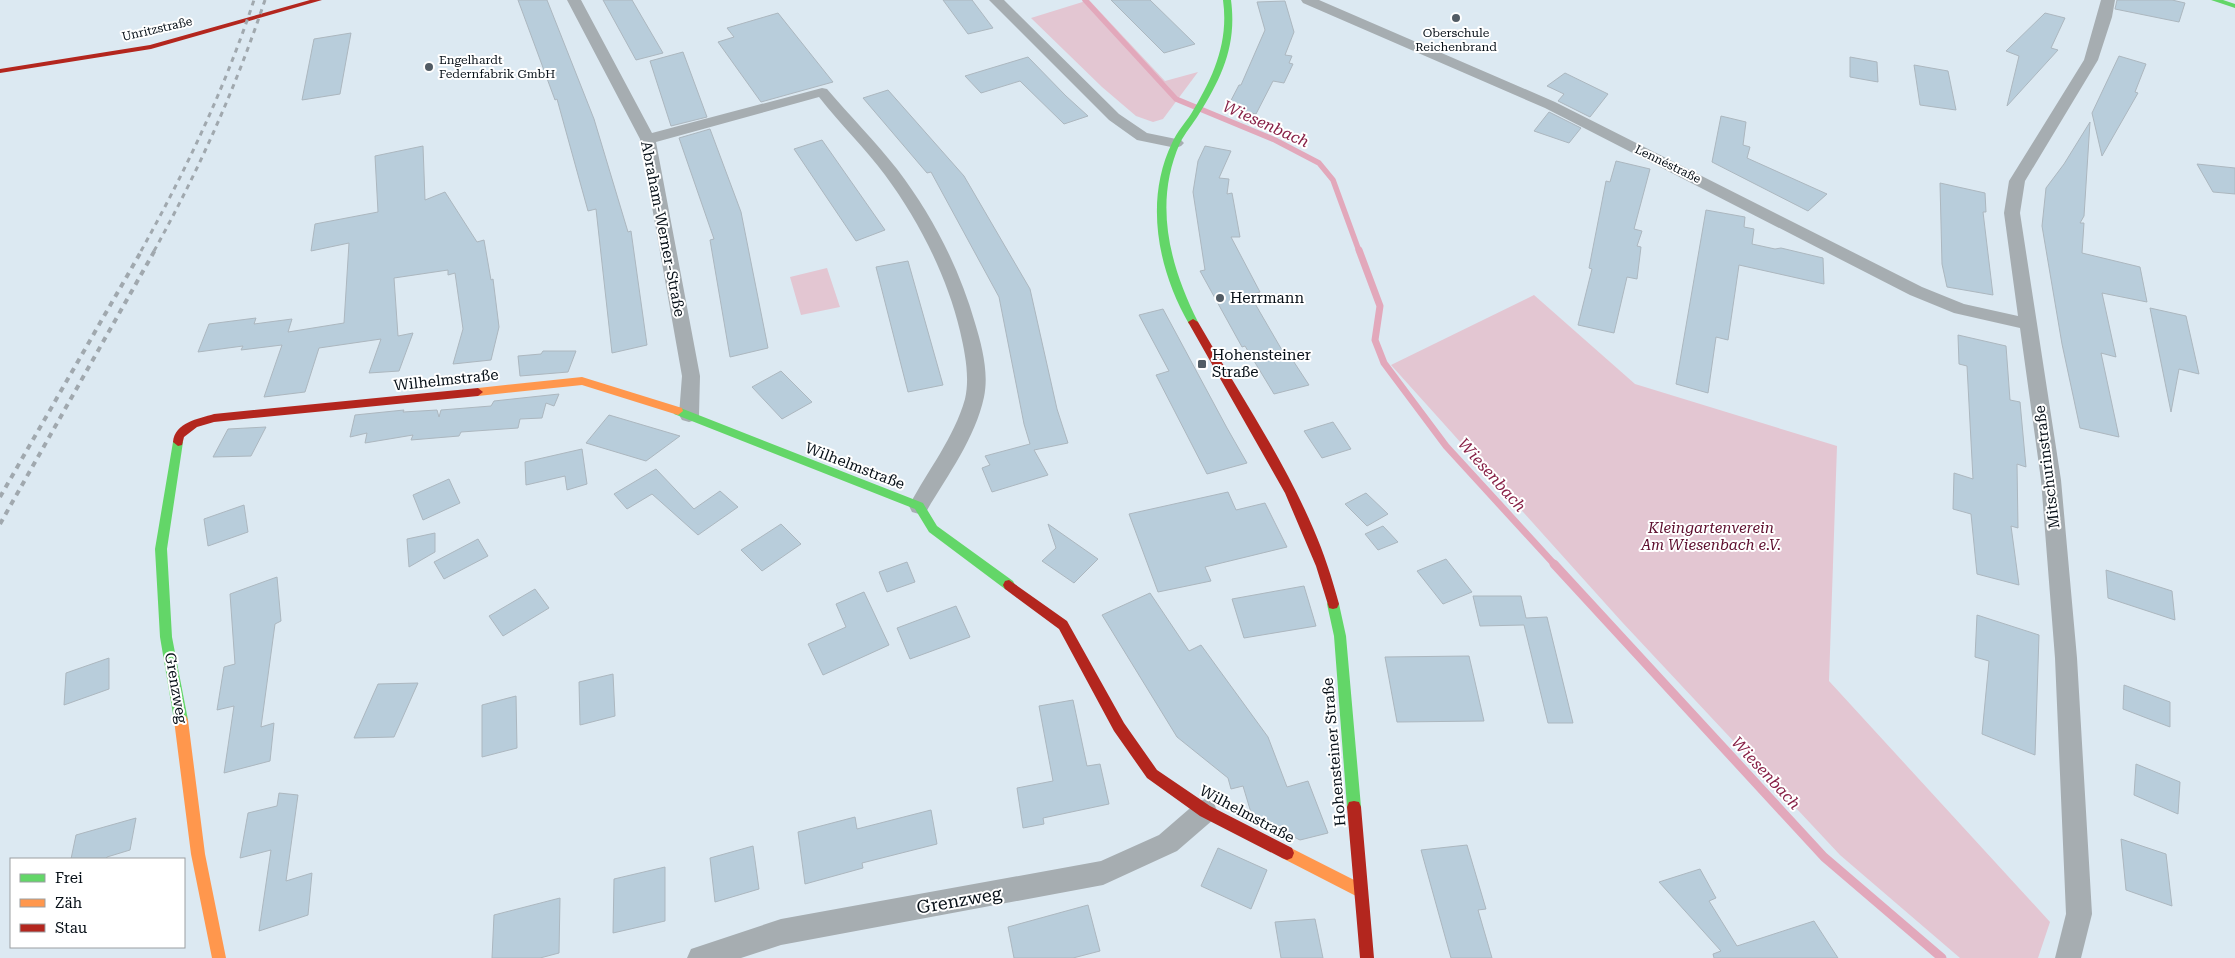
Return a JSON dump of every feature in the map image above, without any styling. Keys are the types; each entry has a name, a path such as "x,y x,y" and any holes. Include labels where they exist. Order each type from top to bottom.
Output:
{"street":[{"name":"Unritzstraße","path":"0,71 151,47 318,0"},
{"name":"Abraham-Werner-Straße","path":"574,0 648,139 691,376 689,415"},
{"path":"996,0 1114,117 1142,137 1176,143"},
{"name":"Hohensteiner Straße","path":"1227,0 1230,25 1228,44 1218,71 1176,143 1164,180 1160,211 1162,237 1168,268 1183,303 1252,419 1293,496 1316,545 1329,587 1340,636 1367,958"},
{"name":"Lennéstraße","path":"1308,0 1336,10 1550,105 1758,209 1916,291 1960,309 2028,324"},
{"name":"Mitschurinstraße","path":"2068,958 2079,914 2066,658 2051,480 2012,213 2017,181 2091,60 2105,18 2108,0"},
{"path":"2215,0 2235,6"},
{"path":"648,139 822,92 900,183 938,246 962,304 975,366 974,397 970,411 952,448 919,506"},
{"name":"Wilhelmstraße","path":"193,424 214,418 582,382 689,415 833,474 919,506 933,529 1063,624 1119,727 1152,774 1205,811 1361,891"},
{"name":"Grenzweg","path":"193,424 179,435 161,549 166,636 184,731 198,854 219,958"},
{"name":"Grenzweg","path":"700,958 781,932 1103,874 1168,843 1205,811"}],"green space":[{"path":"1089,0 1165,81 1198,72 1163,119 1153,122 1136,116 1102,87 1031,18"},
{"path":"827,268 840,307 801,315 790,277"},
{"name":"Kleingartenverein Am Wiesenbach e.V.","path":"1534,295 1635,384 1837,446 1829,681 2050,922 2038,958 1960,958 1840,855 1622,622 1391,365"}],"building":[{"path":"518,0 547,0 594,119 628,232 631,231 647,345 612,353 596,209 588,211 557,99 555,100"},
{"path":"603,0 632,0 663,53 636,60"},
{"path":"943,0 972,0 993,28 968,34"},
{"path":"1111,0 1150,0 1195,44 1164,53"},
{"path":"2117,0 2172,0 2185,3 2179,22 2115,9"},
{"path":"1285,1 1294,32 1285,55 1292,56 1289,63 1293,64 1284,83 1273,81 1256,114 1227,108 1239,85 1241,85 1265,30 1257,2"},
{"path":"778,13 833,82 761,102 718,42 734,37 727,28"},
{"path":"2045,13 2065,18 2051,48 2058,50 2007,106 2019,56 2006,51"},
{"path":"351,33 340,94 302,100 314,39"},
{"path":"683,52 707,117 671,126 650,61"},
{"path":"2119,56 2146,64 2135,92 2138,93 2102,156 2092,113"},
{"path":"1028,57 1088,116 1064,124 1020,81 981,93 965,76"},
{"path":"1850,57 1877,62 1878,82 1850,77"},
{"path":"1914,65 1948,71 1956,110 1920,105"},
{"path":"1565,73 1608,94 1590,117 1558,101 1564,94 1547,86"},
{"path":"888,90 964,176 1030,289 1057,409 1068,443 1034,450 1048,475 992,492 982,468 990,465 985,456 1030,444 1024,424 999,297 931,172 927,173 863,98"},
{"path":"1549,112 1581,128 1569,143 1534,131"},
{"path":"1721,116 1746,122 1743,145 1750,147 1747,158 1827,194 1808,211 1712,162"},
{"path":"2090,122 2084,216 2080,223 2084,223 2082,253 2140,267 2147,302 2102,293 2116,357 2101,353 2119,437 2080,428 2062,344 2042,226 2046,188 2064,164"},
{"path":"710,129 741,212 768,348 730,357 710,240 714,239 679,138"},
{"path":"822,140 885,230 856,241 794,149"},
{"path":"423,146 425,200 445,192 477,242 484,240 491,280 493,279 499,327 491,360 453,364 463,329 455,273 448,275 448,270 394,278 398,336 413,333 399,371 369,373 381,339 319,348 305,392 264,397 282,345 241,350 243,346 198,352 209,324 256,318 254,324 292,319 288,332 344,323 349,243 311,251 315,224 378,212 375,156"},
{"path":"1205,146 1231,151 1219,178 1229,179 1227,194 1232,193 1240,237 1231,237 1260,292 1250,295 1286,357 1290,356 1309,385 1274,394 1245,346 1242,347 1200,271 1205,270 1193,192 1198,161"},
{"path":"1616,161 1650,169 1634,229 1642,231 1637,246 1641,247 1637,279 1627,277 1614,333 1578,325 1592,269 1589,268 1606,181 1610,182"},
{"path":"2197,164 2235,168 2235,194 2213,192"},
{"path":"1940,183 1985,193 1986,212 1983,212 1993,295 1947,287 1942,264"},
{"path":"1706,210 1745,217 1744,227 1754,229 1752,244 1775,249 1781,248 1823,258 1824,284 1739,265 1728,340 1716,337 1708,393 1676,384"},
{"path":"908,261 943,385 908,392 876,267"},
{"path":"2150,308 2186,316 2199,374 2179,369 2171,412"},
{"path":"1163,309 1247,463 1207,474 1156,375 1169,371 1139,315"},
{"path":"1958,335 2006,346 2010,400 2020,402 2026,467 2017,464 2018,528 2011,526 2019,585 1977,574 1971,514 1953,509 1954,473 1973,479 1967,366 1959,364"},
{"path":"543,351 576,351 568,372 520,376 518,356 541,354"},
{"path":"781,371 812,402 782,419 752,387"},
{"path":"559,394 554,406 546,403 542,418 520,419 518,428 461,432 459,436 411,440 413,435 365,443 367,433 350,437 355,415 404,410 403,412 437,410 439,417 441,410 491,406 494,401"},
{"path":"609,415 680,436 646,461 586,443"},
{"path":"1333,422 1351,449 1322,458 1304,431"},
{"path":"266,427 251,456 213,457 228,429"},
{"path":"582,449 587,484 567,490 565,476 526,485 525,462"},
{"path":"656,469 694,509 720,491 738,507 698,535 652,494 627,509 614,494"},
{"path":"449,479 460,503 423,520 413,495"},
{"path":"1228,492 1236,510 1265,503 1287,547 1205,567 1211,581 1158,592 1129,514"},
{"path":"1366,493 1388,514 1367,526 1345,504"},
{"path":"244,505 248,532 208,546 204,519"},
{"path":"781,524 801,544 762,571 741,550"},
{"path":"1048,524 1098,559 1074,583 1042,561 1056,548"},
{"path":"1383,526 1398,542 1378,550 1365,534"},
{"path":"435,533 435,552 409,567 407,539"},
{"path":"478,539 488,556 444,579 434,562"},
{"path":"1446,559 1472,592 1443,604 1417,571"},
{"path":"907,562 915,582 887,592 879,572"},
{"path":"2106,570 2172,591 2175,620 2108,598"},
{"path":"277,577 281,621 275,624 261,727 274,723 270,761 224,773 234,706 217,710 224,667 235,664 230,594"},
{"path":"1304,586 1316,626 1244,638 1232,599"},
{"path":"535,589 549,608 503,636 489,616"},
{"path":"864,592 889,645 823,675 808,644 846,627 836,604"},
{"path":"1150,593 1189,651 1201,645 1268,737 1287,787 1308,781 1328,833 1300,840 1288,834 1286,829 1282,831 1252,816 1243,786 1231,789 1228,778 1177,737 1102,615"},
{"path":"1473,596 1521,596 1526,618 1547,617 1573,723 1548,723 1524,625 1480,626"},
{"path":"956,606 970,637 910,659 897,628"},
{"path":"1977,615 2039,635 2035,755 1982,734 1989,661 1975,657"},
{"path":"1469,656 1484,721 1397,722 1385,657"},
{"path":"109,658 109,689 64,705 66,673"},
{"path":"613,674 615,716 580,725 579,682"},
{"path":"418,683 394,737 354,738 378,684"},
{"path":"2124,685 2170,702 2170,727 2123,709"},
{"path":"516,696 517,748 482,757 482,705"},
{"path":"1073,700 1087,766 1100,764 1109,804 1043,818 1044,824 1023,828 1017,788 1053,781 1039,706"},
{"path":"2136,764 2180,782 2178,814 2134,795"},
{"path":"279,793 298,795 286,881 312,873 308,915 259,931 271,850 240,858 248,813 277,806"},
{"path":"931,810 937,844 862,863 863,868 805,884 798,832 855,817 857,829"},
{"path":"136,818 130,850 106,858 71,858 76,835"},
{"path":"2121,839 2166,854 2172,906 2126,890"},
{"path":"1467,845 1486,909 1478,910 1492,958 1451,958 1421,850"},
{"path":"753,846 759,889 715,902 710,858"},
{"path":"1218,848 1267,870 1251,909 1201,886"},
{"path":"665,867 665,921 613,933 614,879"},
{"path":"1700,869 1716,898 1709,901 1737,946 1814,921 1838,958 1714,958 1713,954 1721,951 1659,882"},
{"path":"560,898 559,953 540,958 492,958 494,915"},
{"path":"1088,905 1100,951 1073,958 1014,958 1008,927"},
{"path":"1315,919 1323,958 1281,958 1275,922"}],"waterway":[{"name":"Wiesenbach","path":"1085,0 1176,99 1275,140 1319,163 1333,180 1359,251"},
{"name":"Wiesenbach","path":"1359,250 1380,306 1375,340 1384,363 1446,446 1555,565"},
{"name":"Wiesenbach","path":"1554,564 1824,857 1942,958"}],"railway":[{"path":"141,251 174,190 204,128 243,33 254,0"},
{"path":"154,251 216,128 242,65 265,0"},
{"path":"0,497 142,250"},
{"path":"0,524 155,250"}],"traffic: fast":[{"path":"1193,322 1182,301 1167,257 1162,234 1162,188 1167,165 1176,143 1208,92 1221,63 1229,32 1227,0"},
{"path":"2215,0 2235,6"},
{"path":"678,411 919,506 933,529 1009,585"},
{"path":"178,442 161,549 166,637 181,720"},
{"path":"1333,604 1340,636 1354,807"}],"traffic: slow":[{"path":"478,392 582,381 678,411"},
{"path":"181,720 198,854 219,958"},
{"path":"1287,853 1361,891"}],"traffic: jam":[{"path":"0,71 151,47 318,0"},
{"path":"1193,322 1273,458 1291,493 1308,529 1322,566 1333,604"},
{"path":"178,442 179,435 193,424 214,418 478,392"},
{"path":"1009,585 1063,625 1119,727 1152,774 1205,811 1287,853"},
{"path":"1354,807 1367,958"}],"place":[{"name":"Oberschule Reichenbrand","path":"1456,18"},
{"name":"Engelhardt Federnfabrik GmbH","path":"429,67"},
{"name":"Herrmann","path":"1220,298"},
{"name":"Hohensteiner Straße","path":"1202,364"}]}
